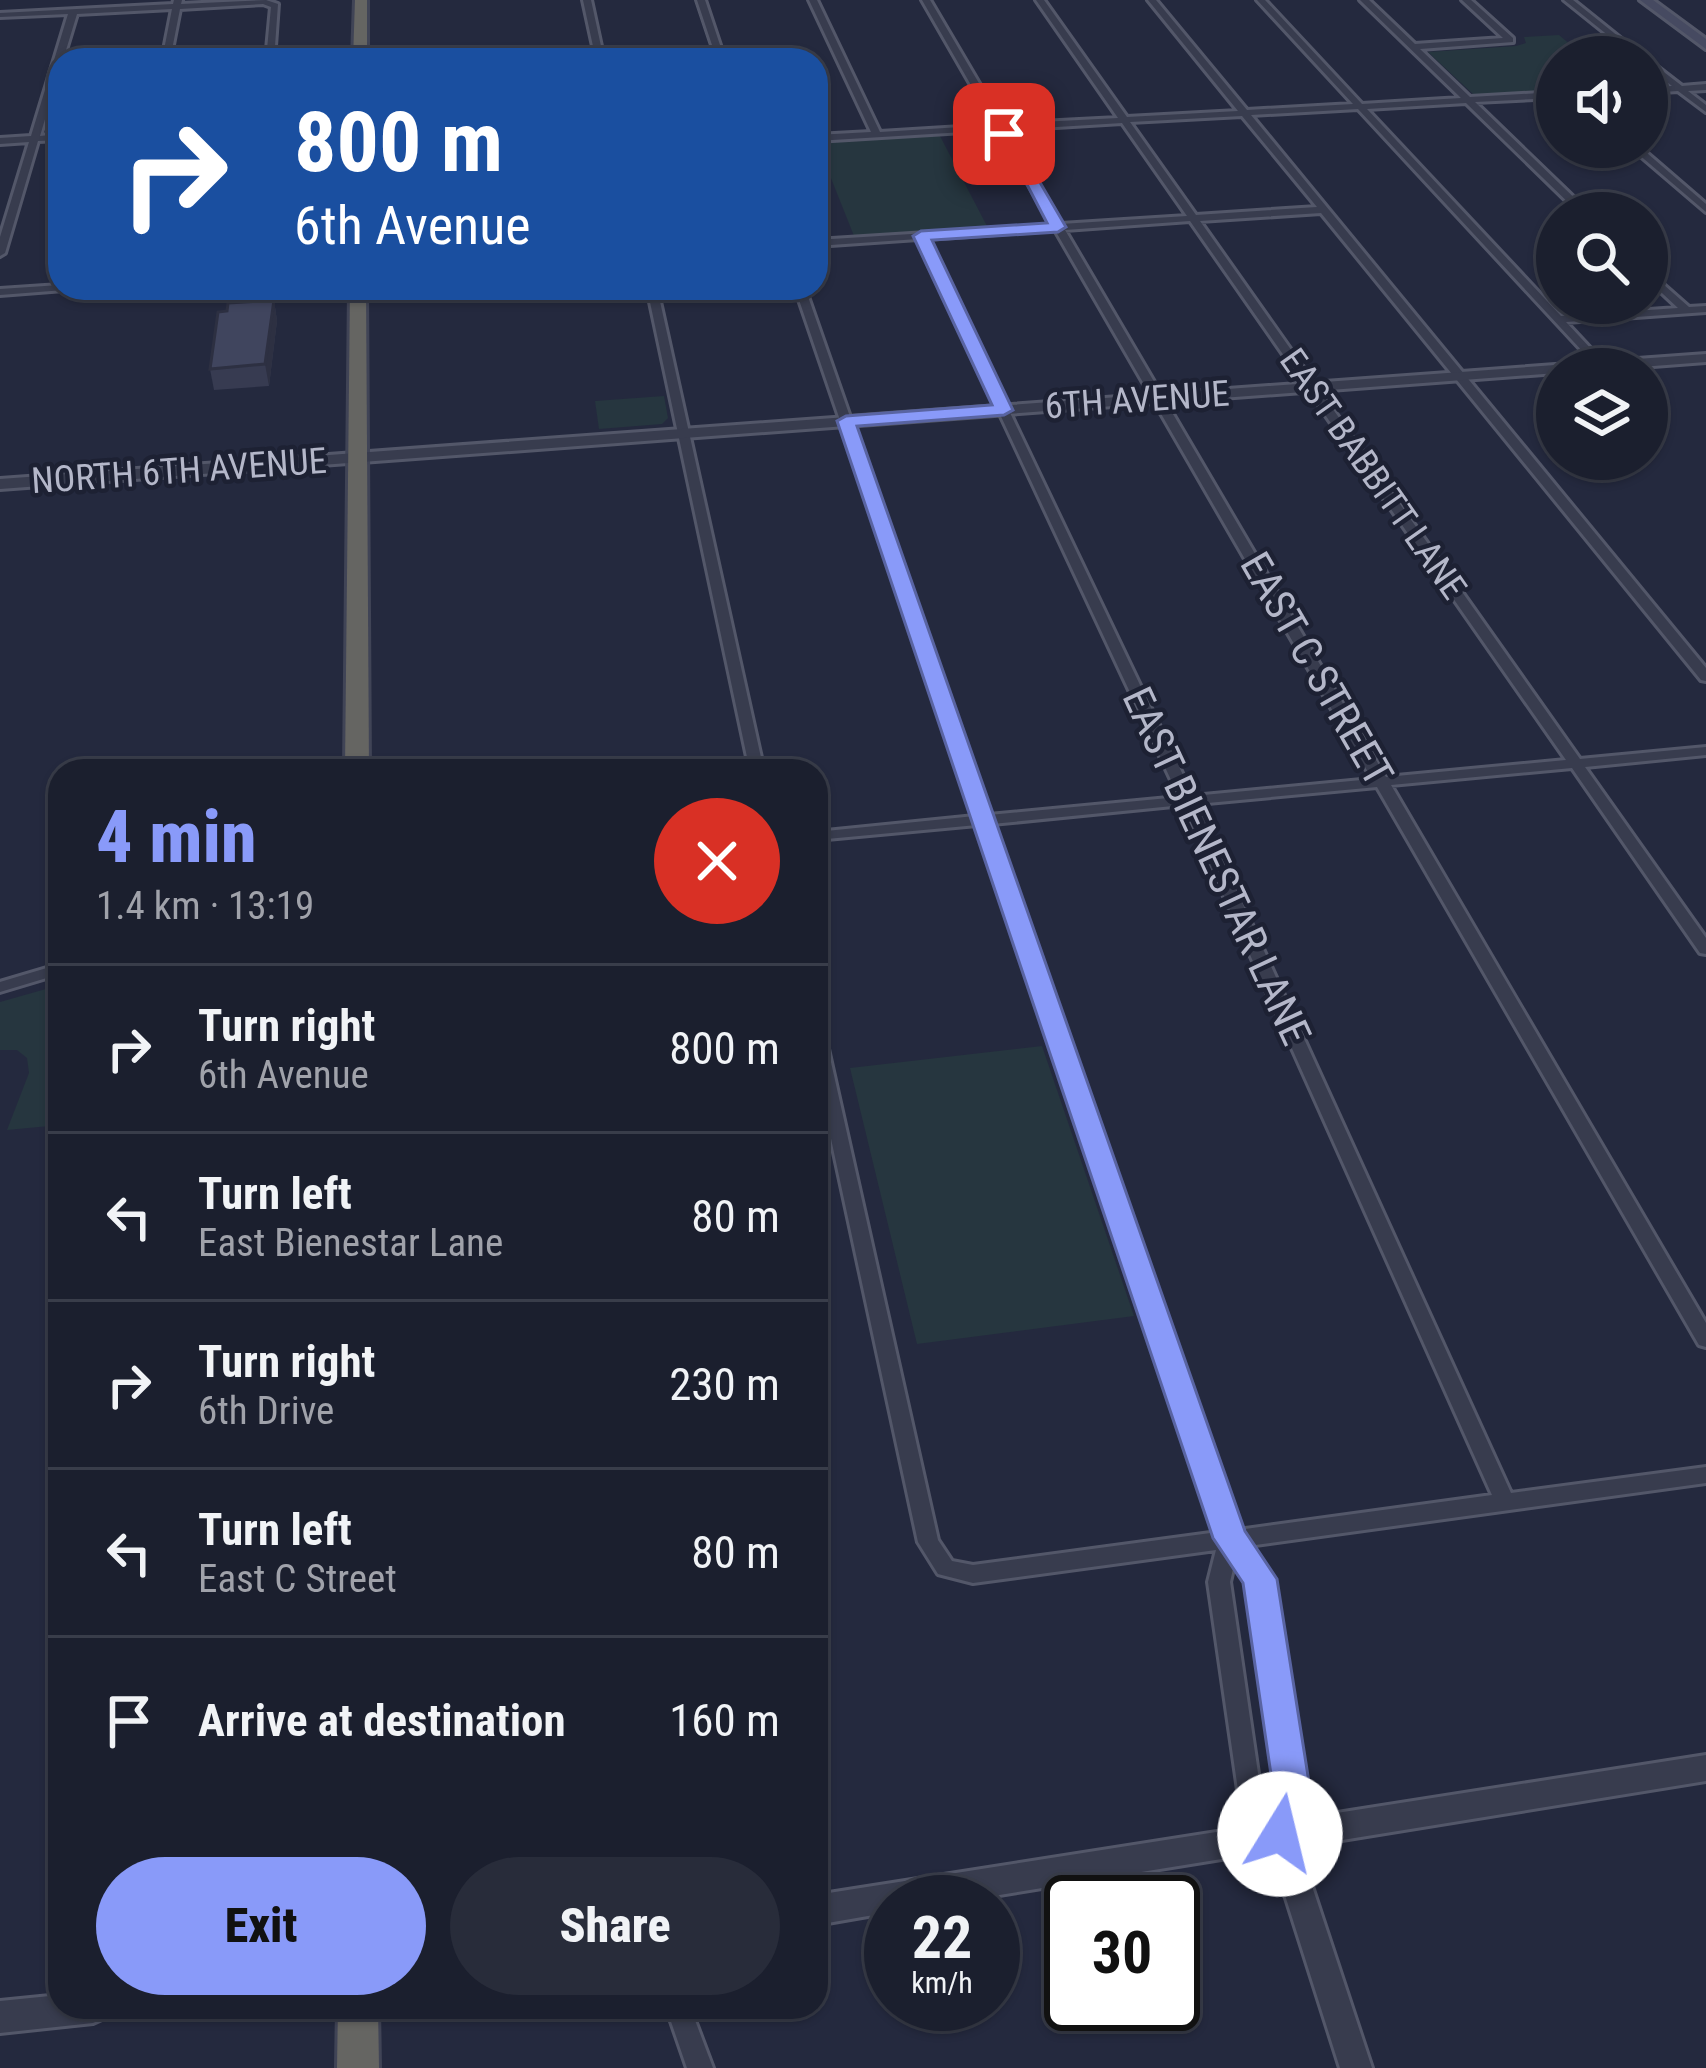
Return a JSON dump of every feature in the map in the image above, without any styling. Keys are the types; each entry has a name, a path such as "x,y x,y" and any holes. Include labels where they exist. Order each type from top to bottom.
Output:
{"highway":[{"path":"360,48 361,0"},
{"path":"357,759 358,300"},
{"path":"358,2019 358,2068"}],"main road":[{"path":"1646,0 1706,45"}],"street":[{"path":"587,0 597,48"},
{"path":"700,0 717,48"},
{"path":"813,0 877,135"},
{"name":"EAST C STREET","path":"926,0 1706,1340"},
{"name":"EAST BABBITT LANE","path":"1040,0 1706,949"},
{"path":"1152,0 1706,676"},
{"path":"1261,0 1536,295"},
{"path":"1364,0 1563,192"},
{"path":"1413,47 1510,40 1466,0"},
{"path":"1568,0 1614,36"},
{"path":"168,48 177,3"},
{"path":"0,15 177,3 272,4 270,48"},
{"path":"62,48 73,12"},
{"path":"1668,79 1706,109"},
{"path":"1668,89 1706,87"},
{"path":"0,253 48,93"},
{"path":"828,137 1536,96"},
{"path":"0,141 48,138"},
{"path":"1659,168 1706,209"},
{"path":"828,242 1322,210"},
{"name":"EAST BIENESTAR LANE","path":"921,236 1188,801 1505,1501"},
{"path":"0,292 48,289"},
{"path":"1668,293 1686,310"},
{"path":"655,300 755,759"},
{"path":"804,300 1230,1538 1259,1579 1292,1795 1280,1834"},
{"path":"1668,311 1706,309"},
{"path":"1563,324 1585,348"},
{"name":"6TH AVENUE","path":"1668,361 1706,358"},
{"name":"6TH AVENUE","path":"359,457 1536,371"},
{"name":"NORTH 6TH AVENUE","path":"0,484 359,457"},
{"path":"828,835 1706,752"},
{"path":"0,987 48,973"},
{"path":"828,1086 928,1542 945,1568 974,1574 1706,1475"},
{"path":"1230,1538 1219,1582 1249,1790 1280,1834 1356,2068"},
{"path":"828,1908 1706,1768"},
{"path":"0,2018 48,2012"},
{"path":"682,2019 700,2068"}],"shaded area":[{"path":"1536,36 1536,92 1474,95 1428,52 1516,46 1526,43 1524,37"},
{"path":"940,136 988,228 854,236 828,171 828,142"},
{"path":"664,396 668,418 662,424 599,429 595,401"},
{"path":"48,988 48,1126 7,1130 29,1073 27,1058 17,1050 0,1050 0,1002"},
{"path":"1042,1046 1134,1316 917,1344 850,1068"}],"building":[{"path":"274,300 265,364 210,369 218,312 227,311 228,303"}],"route":[{"path":"1004,134 1058,227 921,236 1004,410 846,421 1230,1538 1259,1579 1292,1795 1280,1834"}]}
